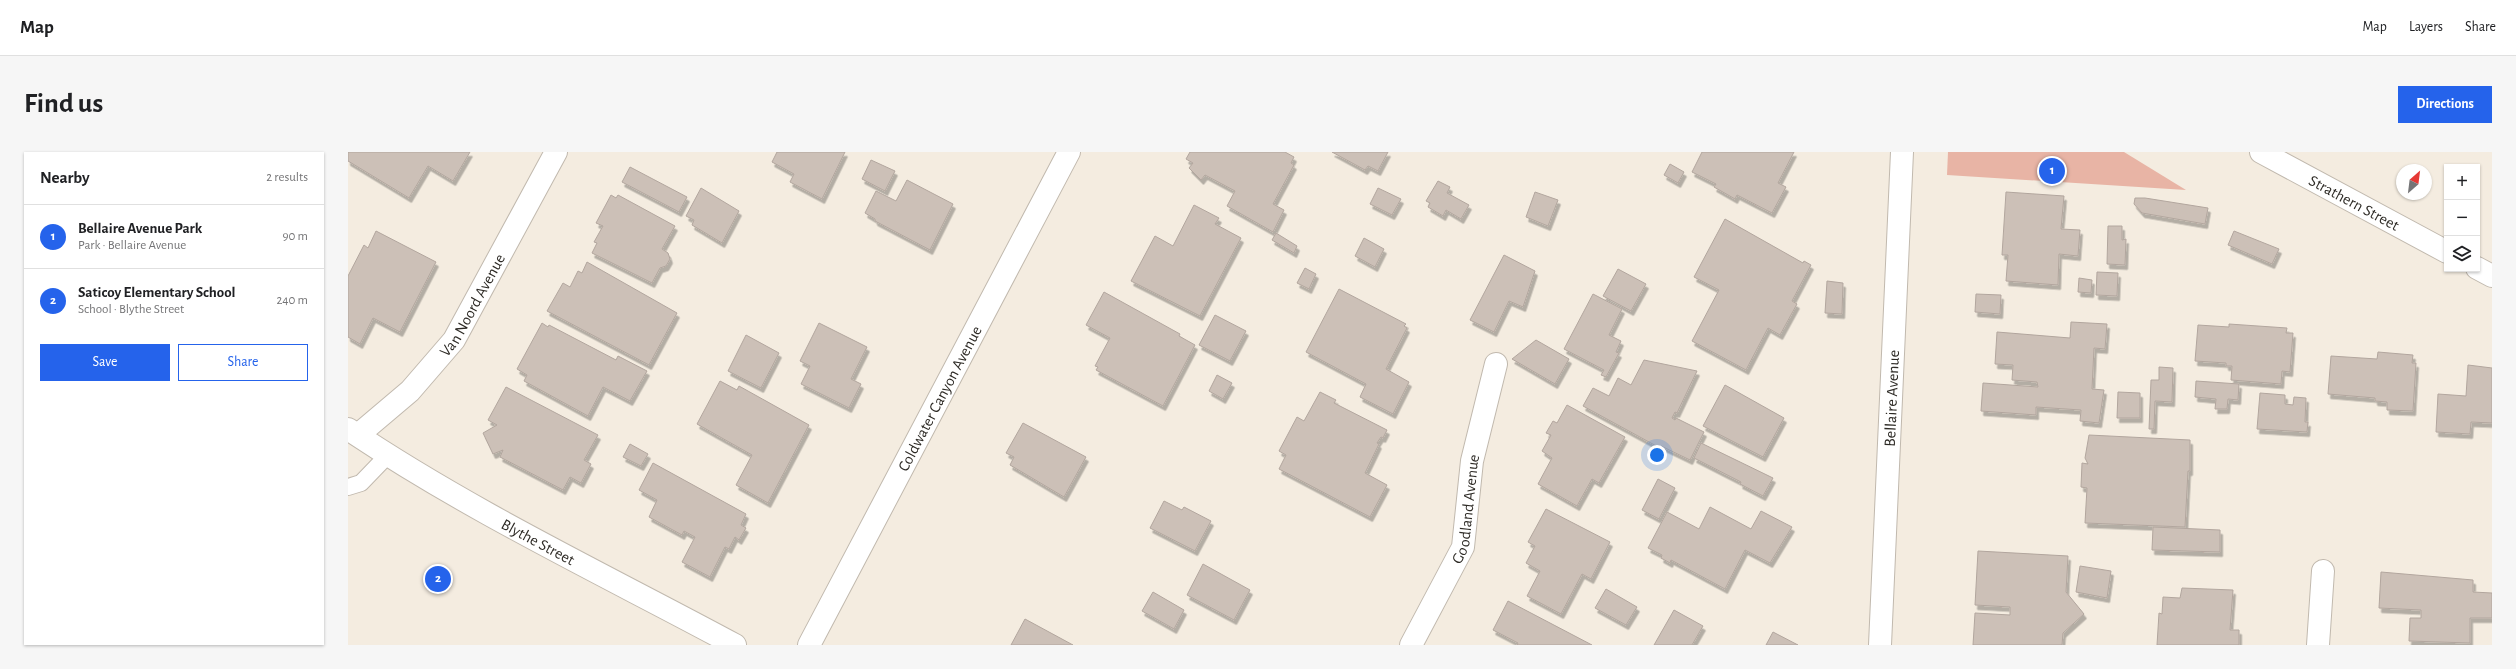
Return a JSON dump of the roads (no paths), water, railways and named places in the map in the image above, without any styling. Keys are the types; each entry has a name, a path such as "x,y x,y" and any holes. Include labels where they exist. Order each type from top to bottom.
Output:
{"street":[{"name":"Van Noord Avenue","path":"353,432 410,391 454,340 556,152"},
{"name":"Coldwater Canyon Avenue","path":"809,645 1069,152"},
{"name":"Bellaire Avenue","path":"1880,645 1902,152"},
{"name":"Strathern Street","path":"2261,152 2444,250"},
{"path":"2480,270 2492,276"},
{"name":"Goodland Avenue","path":"1411,645 1463,547 1472,461 1496,364"},
{"name":"Blythe Street","path":"353,432 387,456 443,489 734,645"},
{"path":"2318,645 2323,571"}],"lane":[{"path":"348,487 361,483 387,456"}],"place":[{"name":"Bellaire Avenue Park","path":"2052,171"},
{"name":"Saticoy Elementary School","path":"438,579"}]}
